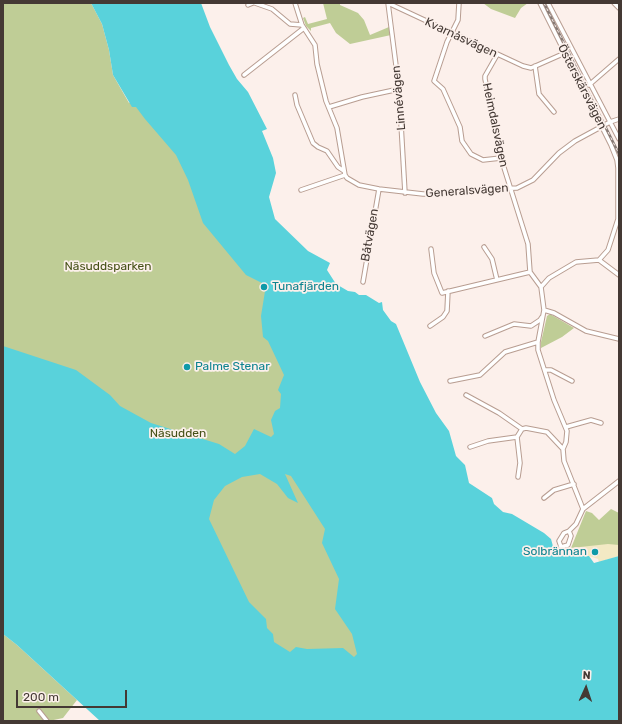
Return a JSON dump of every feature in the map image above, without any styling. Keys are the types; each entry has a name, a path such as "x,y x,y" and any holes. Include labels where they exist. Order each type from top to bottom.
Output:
{"street":[{"path":"248,5 254,3 272,9 290,24 303,27"},
{"path":"295,3 303,27 315,45 317,64 329,107 337,128 344,173 301,190"},
{"name":"Kvarnåsvägen","path":"388,3 497,55 523,66 535,66"},
{"name":"Linnévägen","path":"388,3 399,89 405,193"},
{"path":"459,3 458,20 434,75 434,80 443,89 460,127 462,141 471,154 484,160 501,158"},
{"name":"Österskärsvägen","path":"540,3 617,160 618,211 616,227 608,250 599,260"},
{"path":"548,3 619,139"},
{"path":"614,3 619,8"},
{"path":"244,75 303,27"},
{"path":"554,112 539,94 535,66 565,53"},
{"name":"Heimdalsvägen","path":"497,55 485,76 501,158 528,244 530,272"},
{"path":"590,85 619,59"},
{"path":"329,107 362,97 399,89"},
{"name":"Generalsvägen","path":"295,95 299,110 313,143 327,151 338,168 350,180 359,185 379,190 405,193 440,194 484,189 517,188 533,180 565,148 610,122 619,119"},
{"name":"Båtvägen","path":"363,282 379,190"},
{"path":"484,247 492,259 497,280"},
{"path":"431,249 434,273 442,293 530,272 541,287 544,312 538,342 538,350 556,406 566,427 567,438 563,449 565,464 583,509"},
{"path":"541,287 548,278 576,262 599,260 619,275"},
{"path":"430,326 443,317 447,311 448,291"},
{"path":"485,336 514,324 531,326 540,320 544,312"},
{"path":"544,312 554,313 586,331 619,339"},
{"path":"450,381 480,375 505,352 538,342"},
{"path":"545,370 551,370 572,381"},
{"path":"466,396 499,413 522,429 538,429 547,432 563,449"},
{"path":"566,427 591,420 601,423"},
{"path":"518,477 520,464 517,437 522,429"},
{"path":"470,447 488,441 517,437"},
{"path":"570,531 571,536 568,545 561,547 559,541 564,533 570,531 576,524 583,509 619,481"},
{"path":"544,498 554,490 574,484"},
{"path":"39,711 47,721"}],"green space":[{"name":"Näsudden","path":"3,3 91,3 102,24 109,50 113,75 129,103 177,76 500,721 258,721 3,523"},
{"path":"323,3 340,3 340,5 358,13 364,20 370,35 389,27 391,35 350,44 336,33 330,23 311,28 311,31 306,26 303,18 305,17 308,24 327,19"},
{"path":"483,3 528,3 521,8 515,18 491,9"},
{"path":"550,314 574,328 562,337 541,348 547,316"},
{"path":"611,509 619,513 619,545 571,548 586,511 592,513 599,520"},
{"path":"3,634 77,700 63,718 49,721 3,721"}],"sand":[{"name":"Solbrännan","path":"608,544 619,545 619,556 599,562 598,559 589,556 570,555 571,548"}],"water":[{"path":"91,3 201,3 210,27 229,65 237,79 248,92 267,129 262,131 273,158 276,173 269,197 275,219 308,251 330,263 327,270 336,284 348,291 355,292 359,295 366,295 379,303 382,302 383,310 391,321 396,324 420,382 436,413 449,431 456,456 465,465 469,483 492,498 494,504 503,512 512,514 544,533 551,539 554,550 558,552 573,556 589,556 594,563 619,556 619,721 100,721 3,634 3,346 76,370 110,395 120,406 151,423 219,444 235,454 245,446 254,429 271,437 274,434 271,420 275,411 280,408 281,394 278,390 284,375 268,341 263,337 261,316 266,285 246,275 203,223 188,180 176,155 136,107 132,107 113,75 109,50 102,24","holes":["260,474 277,484 288,498 298,503 285,474 291,476 325,529 322,543 339,579 335,609 352,634 357,654 354,657 343,648 307,649 296,647 290,652 274,642 273,634 267,628 266,619 249,602 209,519 214,500 225,486 242,477"]}],"railway":[{"path":"544,3 619,154"}],"place":[{"name":"Tunafjärden","path":"264,287"},
{"name":"Palme Stenar","path":"187,367"},
{"name":"Solbrännan","path":"595,552"}],"park label":[{"name":"Näsuddsparken","path":"108,267"}]}
